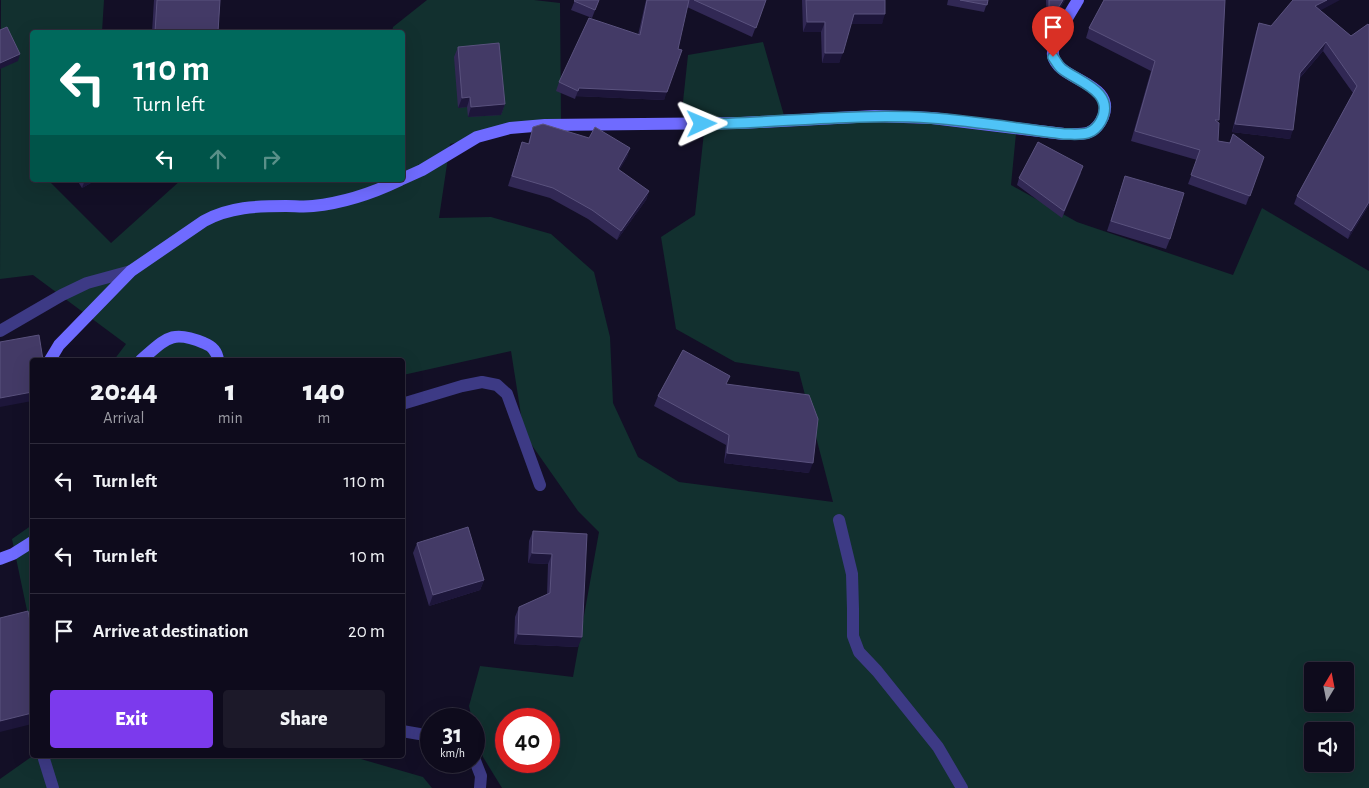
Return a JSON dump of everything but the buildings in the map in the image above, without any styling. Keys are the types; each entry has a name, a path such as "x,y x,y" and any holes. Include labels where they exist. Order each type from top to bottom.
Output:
{"street":[{"path":"405,178 477,137 510,128 545,125 741,123 885,117 932,118 1064,134 1094,131 1105,111 1103,99 1096,90 1061,68 1053,57 1052,50 1078,0"},
{"path":"51,358 59,345 131,271 216,214 240,208 310,206 337,203 397,182"},
{"path":"0,331 62,295 87,283 131,271"},
{"path":"143,358 164,340 177,335 192,337 210,345 218,358"},
{"path":"405,403 482,382 497,385 508,394 540,485"},
{"path":"838,520 852,574 853,636 859,652 877,671 938,747 962,788"},
{"path":"0,559 13,554 30,543"},
{"path":"405,732 420,734"},
{"path":"44,759 53,788"},
{"path":"480,773 480,788"}],"green space":[{"path":"1,0 104,0 102,30 30,30 30,182 50,182 111,243 179,182 405,182 405,30 392,30 393,27 427,0 534,0 560,3 561,119 450,144 439,218 491,217 551,234 594,272 610,337 613,403 638,457 679,482 833,502 799,372 735,362 676,329 661,237 695,215 706,114 682,111 688,55 763,42 785,119 1017,123 1011,185 1077,222 1233,275 1262,208 1369,271 1369,788 502,788 485,760 485,708 469,708 469,706 480,666 573,677 599,532 578,511 524,434 511,351 405,375 405,358 116,358 126,344 33,275 0,279"},
{"path":"30,526 30,624 12,539"},
{"path":"30,758 357,758 423,777 432,788 0,788 0,779"}],"route":[{"path":"702,124 875,116 932,118 1064,134 1094,131 1105,111 1103,99 1096,90 1061,68 1053,57"}]}
